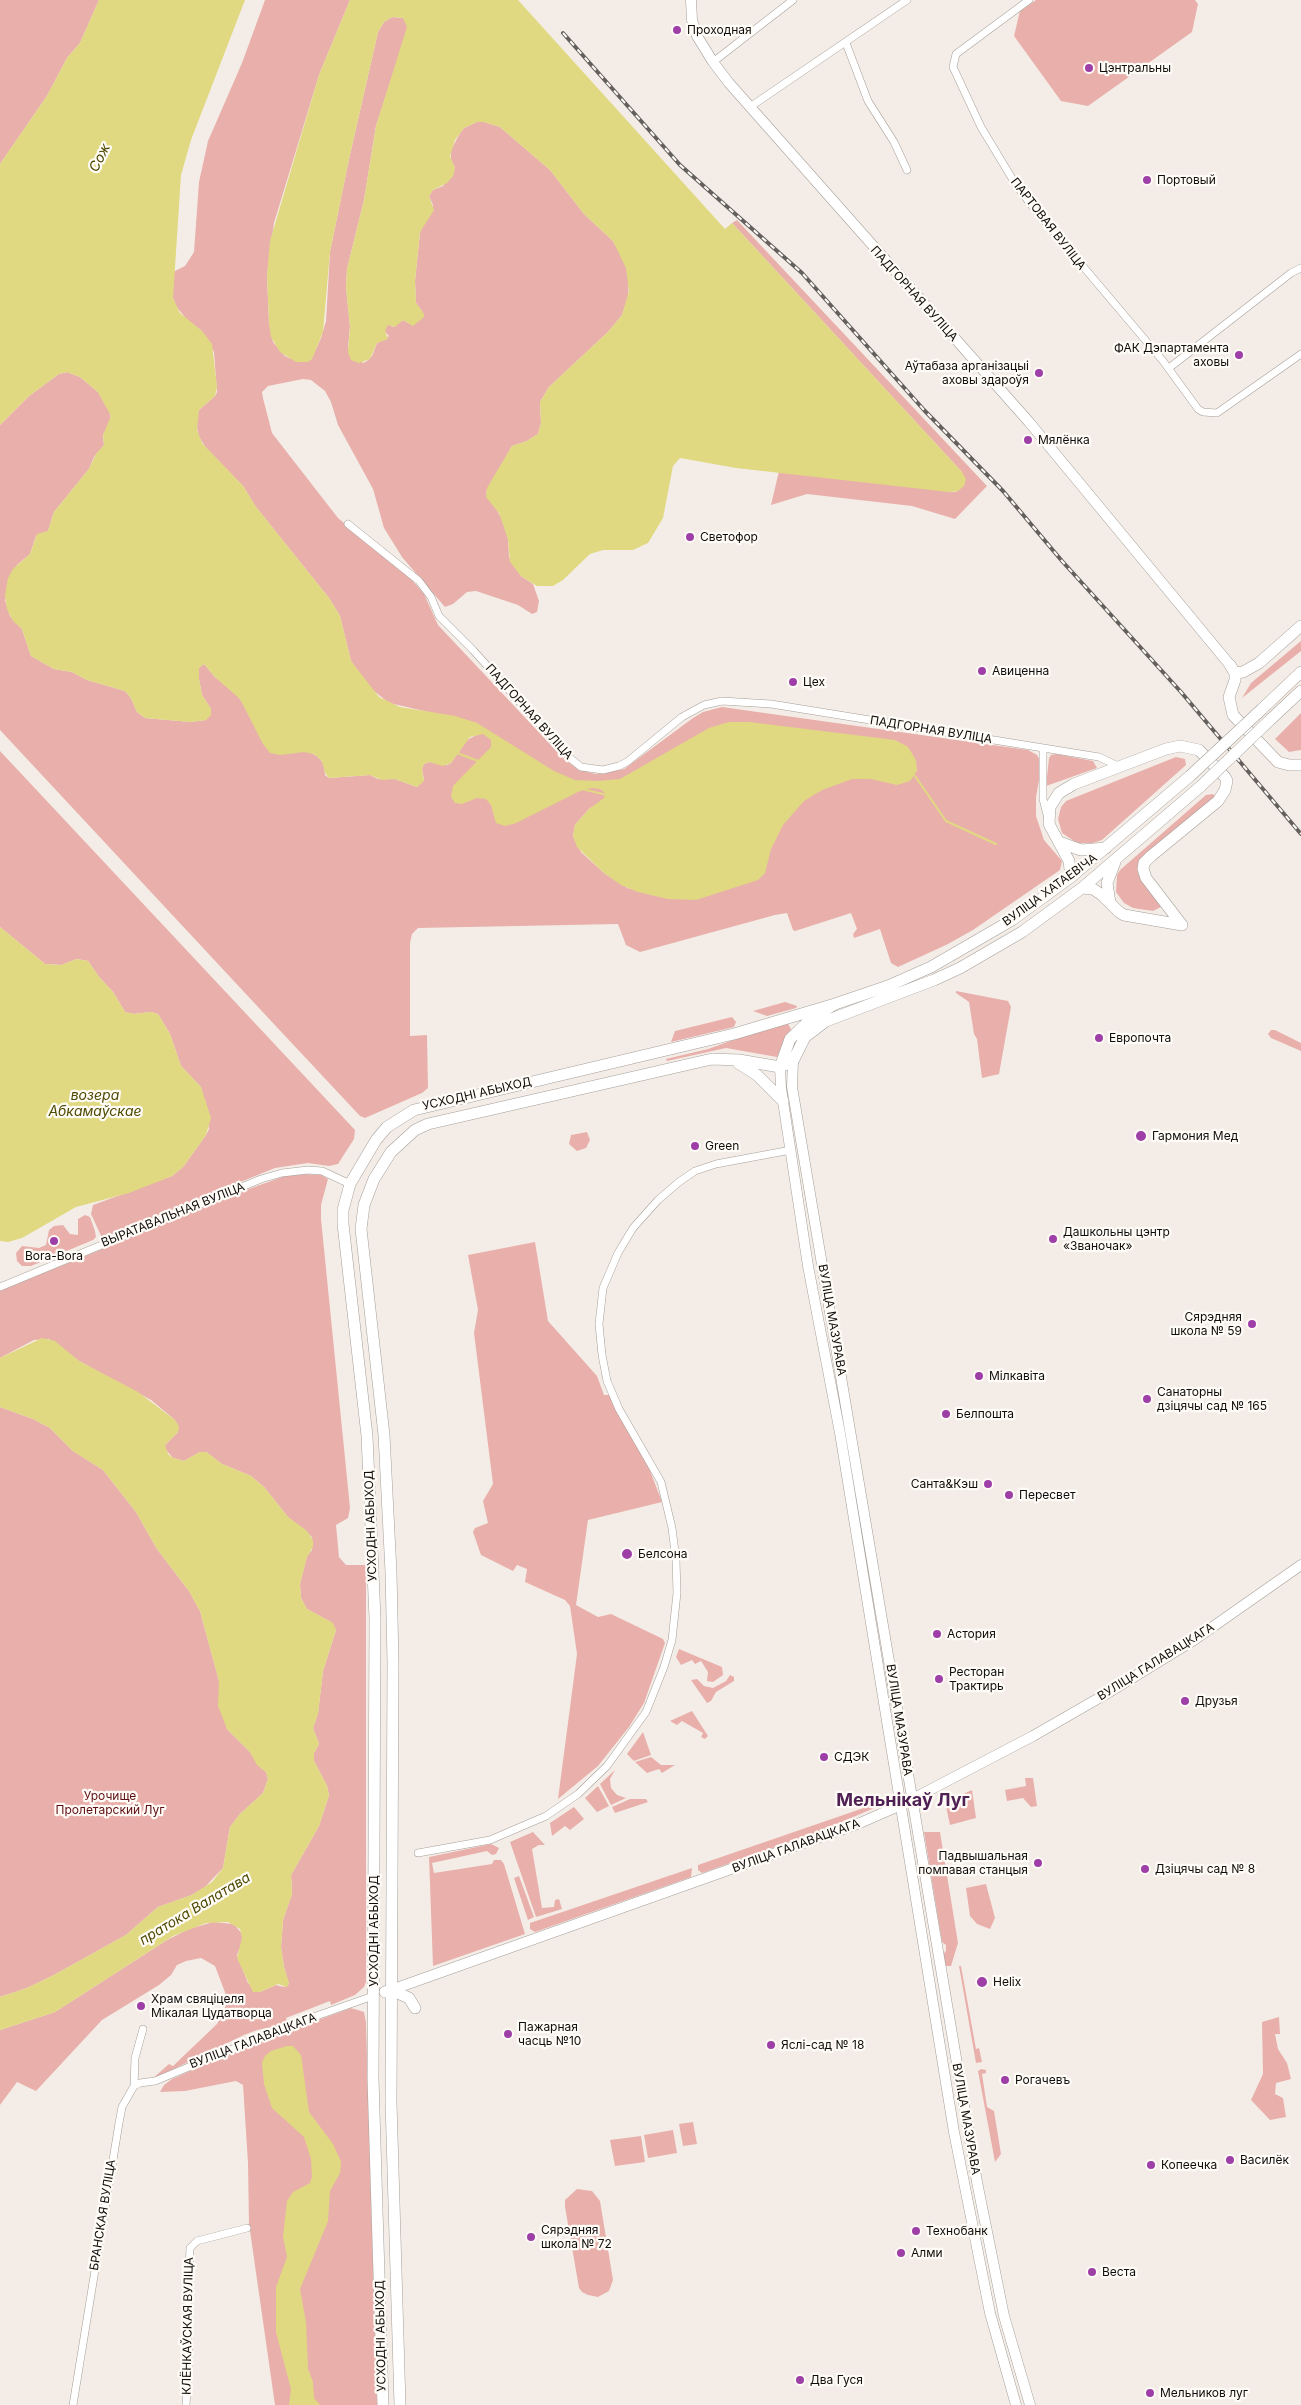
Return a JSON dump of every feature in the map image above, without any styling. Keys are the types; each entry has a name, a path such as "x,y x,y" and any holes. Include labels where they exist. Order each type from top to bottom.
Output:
{"main road":[{"name":"ПАДГОРНАЯ ВУЛІЦА","path":"691,0 692,20 697,36 712,62 1029,422 1232,669"},
{"path":"1301,626 1259,663 1232,669 1235,680 1229,698 1233,715 1278,762 1289,765 1301,765"},
{"name":"ВУЛІЦА ХАТАЕВІЧА","path":"780,1067 786,1047 798,1029 813,1017 835,1004 888,986 931,967 1012,920 1071,877 1190,776 1301,672"},
{"name":"ВУЛІЦА ХАТАЕВІЧА","path":"793,1061 805,1037 826,1021 911,990 960,968 1022,932 1082,888 1118,858 1201,786 1301,691"},
{"path":"1071,877 1069,861 1056,841 1048,818 1053,801 1063,790 1118,766 1166,750 1191,747 1199,750 1227,782 1218,801 1144,863 1146,878 1182,925 1124,915 1096,890 1082,888"},
{"path":"1056,841 1081,850 1108,847"},
{"path":"1110,903 1107,883 1118,858"},
{"name":"УСХОДНІ АБЫХОД","path":"383,2405 373,2080 375,1618 367,1436 343,1224 343,1210 350,1184 376,1140 387,1127 414,1110 734,1034 835,1004"},
{"path":"645,1056 650,1072"},
{"path":"728,1059 757,1075 783,1101"},
{"name":"УСХОДНІ АБЫХОД","path":"400,2405 392,2102 393,1663 391,1564 384,1435 361,1230 364,1205 374,1179 402,1140 421,1127 445,1119 700,1061 728,1059 780,1067"},
{"path":"780,1067 793,1061"},
{"name":"ВУЛІЦА МАЗУРАВА","path":"793,1061 792,1087 804,1148 975,2168 1004,2316 1030,2405"},
{"name":"ВУЛІЦА МАЗУРАВА","path":"780,1067 783,1101 808,1266 840,1433 960,2169 990,2313 1016,2405"},
{"path":"791,1150 804,1148"},
{"name":"ВУЛІЦА ГАЛАВАЦКАГА","path":"391,1990 860,1823 901,1804 1033,1736 1106,1694 1194,1640 1301,1565"},
{"path":"374,1996 391,1990 409,1998 415,2008"},
{"path":"960,2169 975,2168"}],"street":[{"path":"712,62 793,0"},
{"path":"750,107 907,0"},
{"name":"ПАРТОВАЯ ВУЛІЦА","path":"1029,0 956,54 953,67 981,127 1016,185 1089,275 1169,368 1198,409 1210,414 1217,413 1301,354"},
{"path":"846,43 868,101 894,142 907,170"},
{"path":"1169,368 1291,273 1301,268"},
{"name":"ПАДГОРНАЯ ВУЛІЦА","path":"348,524 419,581 431,597 439,616 473,650 570,758 581,767 603,770 628,762 682,717 704,705 722,701 771,704 1099,757 1118,766"},
{"path":"1043,748 1043,799 1048,818"},
{"path":"418,1853 490,1840 546,1816 578,1794 607,1766 646,1712 664,1667 673,1635 677,1592 676,1552 661,1482 619,1409 608,1381 602,1355 599,1324 603,1288 618,1253 633,1228 658,1200 679,1182 695,1171 716,1164 791,1150"},
{"name":"ВЫРАТАВАЛЬНАЯ ВУЛІЦА","path":"0,1287 261,1179 282,1173 308,1170 322,1171 350,1184"},
{"name":"ВУЛІЦА ГАЛАВАЦКАГА","path":"134,2086 140,2083 155,2081 288,2026 374,1996"},
{"name":"БРАНСКАЯ ВУЛІЦА","path":"73,2405 119,2123 122,2107 134,2086 135,2058 143,2029"},
{"name":"КЛЁНКАЎСКАЯ ВУЛІЦА","path":"186,2405 189,2358 187,2321 190,2248 197,2241 246,2228"}],"green space":[{"path":"0,0 99,0 80,43 67,58 47,96 0,164"},
{"path":"265,0 350,0 319,75 274,223 267,275 269,323 273,342 285,356 311,360 321,338 326,321 330,252 349,159 378,32 384,22 392,17 403,18 407,23 407,31 376,126 364,200 347,269 346,287 350,327 348,347 363,363 372,356 377,343 389,336 384,331 386,326 390,324 392,327 403,320 410,324 422,311 416,303 415,281 420,232 433,205 429,196 433,190 443,186 455,168 451,160 451,150 460,133 464,128 477,122 500,127 550,170 584,214 613,241 624,261 629,278 628,298 622,315 608,332 549,387 540,402 541,423 538,434 527,441 512,446 486,492 502,519 508,539 509,557 521,576 533,584 539,601 537,612 532,614 518,605 476,591 467,592 453,604 445,607 402,557 384,528 373,489 338,425 331,402 325,391 311,380 303,379 268,386 262,392 272,433 338,518 411,579 424,594 438,625 564,759 579,770 596,774 624,769 693,718 703,712 722,707 1028,750 1037,755 1042,764 1036,797 1036,816 1044,840 1062,861 1060,870 973,930 946,945 898,967 891,963 880,929 854,938 853,934 857,929 851,913 795,931 787,913 775,915 640,952 626,945 618,924 418,928 412,934 410,943 410,1036 427,1035 428,1088 422,1093 365,1118 360,1116 0,730 0,425 29,396 59,374 67,372 80,377 98,392 110,413 111,420 103,435 104,445 94,457 89,469 54,512 48,531 36,536 30,554 17,565 5,600 10,616 22,629 31,656 54,669 72,672 87,680 125,691 131,698 137,712 145,718 191,722 206,720 211,709 202,695 199,679 199,668 204,664 215,677 237,695 246,708 297,752 310,752 318,757 324,764 325,775 329,778 370,775 378,779 395,779 417,787 424,779 422,769 424,764 429,762 447,765 451,763 467,740 480,733 477,723 389,703 370,688 351,661 340,616 329,598 256,507 243,486 206,448 199,437 196,423 199,410 217,392 214,352 202,331 187,320 176,306 173,298 173,272 185,266 194,252 199,182 208,141 242,63","holes":["616,792 629,889 604,873 581,852 573,836 575,825 589,809"]},
{"name":"Цэнтральны","path":"1036,0 1195,0 1198,4 1192,32 1088,106 1061,101 1014,36 1020,11"},
{"path":"737,220 987,486 955,519 912,506 807,494 771,505 779,471 954,492 958,491 962,472 732,223"},
{"path":"1301,641 1301,651 1242,698 1251,683"},
{"path":"1301,713 1301,750 1289,752 1275,739"},
{"path":"0,751 355,1130 354,1139 338,1164 329,1166 308,1163 275,1168 102,1238 91,1214 93,1205 172,1176 183,1167 206,1135 209,1129 201,1087 181,1066 170,1034 158,1014 151,1012 134,1014 125,1012 113,992 88,961 77,959 61,965 45,964 0,927"},
{"path":"1056,754 1093,761 1097,768 1046,786 1049,758 1051,755"},
{"path":"1176,757 1185,759 1186,765 1102,840 1093,843 1077,843 1062,833 1058,819 1061,807 1066,801"},
{"path":"1213,794 1215,796 1140,862 1161,903 1161,907 1153,911 1133,908 1124,903 1116,892 1117,875 1120,870 1206,795"},
{"path":"956,991 1008,1001 1011,1007 999,1074 982,1078 977,1039 974,1034 969,1002 956,993"},
{"path":"785,1002 797,1006 796,1008 767,1016 753,1011"},
{"path":"732,1017 736,1022 734,1027 671,1042 675,1031"},
{"path":"781,1023 788,1024 791,1029 777,1057 726,1048 667,1061 666,1059 708,1049"},
{"path":"1271,1030 1275,1030 1301,1043 1301,1051 1271,1038 1268,1034"},
{"path":"587,1132 590,1140 586,1148 577,1151 569,1144 571,1135"},
{"path":"302,1174 321,1175 328,1179 321,1205 321,1219 350,1508 348,1518 336,1525 339,1557 346,1565 366,1565 366,1982 364,1987 355,1995 331,2005 330,2001 286,2018 288,2024 257,2030 244,2035 151,2080 169,2064 173,2066 217,2024 225,2010 226,1995 215,1966 201,1958 186,1961 177,1965 171,1975 159,1985 102,2020 36,2091 17,2082 0,2105 0,2030 55,2012 167,1940 189,1929 213,1922 234,1924 242,1934 242,1942 237,1955 248,1983 260,1992 276,1985 284,1987 289,1984 281,1947 283,1920 292,1894 291,1875 319,1826 329,1795 327,1786 314,1761 314,1753 319,1744 313,1728 318,1713 323,1671 336,1630 329,1621 307,1609 301,1598 300,1584 307,1556 312,1550 312,1537 288,1517 264,1487 251,1476 222,1464 206,1452 200,1452 184,1461 173,1458 165,1449 165,1445 178,1432 175,1420 151,1400 79,1361 49,1339 34,1340 0,1358 0,1291 246,1190 285,1176"},
{"path":"85,1215 90,1217 95,1231 96,1237 93,1240 31,1266 22,1266 17,1261 16,1253 22,1246 39,1248 46,1245 49,1230 54,1226 63,1225 70,1234 78,1235 78,1219"},
{"path":"535,1242 548,1321 597,1376 604,1395 610,1395 618,1414 649,1468 662,1502 588,1520 576,1605 598,1617 611,1614 663,1639 665,1643 644,1703 629,1727 598,1766 558,1799 577,1654 570,1606 565,1600 525,1582 527,1569 517,1565 513,1571 481,1555 473,1532 475,1528 488,1523 483,1501 493,1484 474,1333 478,1310 468,1255"},
{"name":"Урочище Пролетарский Луг","path":"0,1407 33,1419 50,1428 73,1451 103,1470 136,1512 157,1549 189,1591 200,1611 219,1681 227,1729 250,1752 260,1767 266,1772 268,1779 263,1793 240,1814 230,1827 223,1868 205,1887 192,1895 158,1907 126,1935 54,1975 27,1988 0,1997"},
{"path":"679,1649 722,1667 723,1675 713,1682 707,1681 708,1672 701,1661 695,1664 692,1660 681,1665 676,1657"},
{"path":"730,1675 734,1677 734,1681 716,1692 711,1701 707,1703 691,1680 697,1679 704,1686 713,1688 726,1681"},
{"path":"692,1711 708,1736 705,1739 701,1737 703,1733 682,1721 677,1725 670,1721"},
{"path":"643,1732 651,1755 634,1761 627,1754"},
{"path":"651,1757 661,1765 675,1765 662,1773 659,1769 647,1773 635,1762"},
{"path":"615,1770 610,1779 611,1788 617,1795 626,1798 611,1805 600,1784"},
{"path":"1025,1778 1033,1778 1037,1806 1031,1807 1023,1798 1007,1801 1005,1790 1026,1786"},
{"path":"598,1786 609,1806 597,1812 585,1798"},
{"path":"972,1790 976,1818 950,1825 945,1802"},
{"path":"630,1799 646,1799 648,1802 615,1813 612,1807"},
{"path":"884,1801 872,1809 823,1830 702,1873 698,1870 698,1865"},
{"path":"574,1807 584,1819 570,1830 565,1826 552,1836 550,1823"},
{"path":"533,1832 545,1845 539,1845 532,1849 542,1908 554,1907 555,1900 559,1899 562,1909 536,1917 510,1842"},
{"path":"924,1832 940,1832 958,1943 951,1966 945,1966 943,1954 946,1951 946,1945 942,1942"},
{"path":"491,1844 499,1848 496,1854 492,1855 487,1851 432,1863 434,1873 492,1864 494,1860 501,1860 504,1864 525,1934 433,1966 429,1857"},
{"path":"692,1868 691,1877 535,1932 530,1929 530,1923"},
{"path":"519,1876 534,1917 528,1920 514,1878"},
{"path":"986,1884 995,1918 990,1929 977,1924 970,1916 966,1888"},
{"path":"959,1966 961,1966 976,2049 979,2048 982,2062 976,2063"},
{"path":"351,2008 364,2012 366,2022 377,2405 275,2405 249,2224 248,2163 243,2085 236,2081 185,2091 160,2092 164,2085 172,2079 242,2048"},
{"path":"1279,2017 1280,2034 1275,2034 1278,2049 1287,2063 1291,2079 1276,2083 1275,2094 1283,2098 1286,2117 1270,2120 1251,2100 1263,2074 1262,2022"},
{"path":"981,2069 986,2070 986,2073 982,2074 987,2107 994,2111 1001,2154 995,2162 978,2071"},
{"path":"693,2122 697,2144 683,2146 679,2124"},
{"path":"673,2130 677,2153 648,2158 644,2135"},
{"path":"641,2136 645,2162 615,2166 610,2140"},
{"path":"577,2189 592,2191 600,2201 613,2280 609,2291 598,2297 588,2295 579,2288 565,2207 565,2200"}],"water":[{"name":"Сож","path":"99,0 245,0 191,140 181,175 173,298 180,313 202,331 212,344 217,387 215,396 199,410 197,430 202,443 243,486 256,507 329,598 340,616 351,661 379,697 400,707 455,716 477,723 554,771 575,780 598,781 620,779 709,728 729,722 749,722 895,740 908,747 916,760 917,771 910,781 897,785 871,779 852,779 822,790 804,801 783,825 771,849 765,873 758,880 696,900 668,899 638,892 621,885 604,873 577,847 573,836 575,825 589,809 604,798 605,793 600,789 592,788 580,791 516,823 505,826 496,823 491,805 486,799 477,798 462,804 455,803 451,797 453,786 491,747 491,740 483,734 470,737 451,763 443,766 429,762 424,764 422,769 424,781 417,787 395,779 382,780 370,775 329,778 325,773 322,761 314,754 304,752 280,755 270,753 263,744 240,699 215,677 204,664 199,668 199,679 202,695 211,709 211,715 206,720 191,722 145,718 137,712 131,698 125,691 87,680 72,672 54,669 31,656 22,629 13,621 7,609 5,595 8,578 13,569 30,554 37,534 48,531 54,512 89,469 96,454 104,445 103,435 111,416 98,392 80,377 67,372 59,374 29,396 0,425 0,164 47,96 67,58 80,43"},
{"path":"350,0 518,0 725,229 732,223 962,472 966,479 964,486 958,491 949,492 736,468 680,458 673,466 663,518 648,543 633,550 603,550 590,554 563,580 553,586 537,586 521,576 510,562 508,539 499,513 486,497 487,488 512,446 527,441 538,434 541,423 540,402 549,387 608,332 622,315 629,291 626,268 613,241 584,214 550,170 500,127 477,122 464,128 455,140 450,156 455,168 453,176 447,183 433,190 429,196 434,210 420,232 415,281 416,303 424,317 413,326 403,320 395,327 388,325 385,331 388,339 377,343 370,359 359,363 351,360 348,352 350,327 346,287 347,269 364,200 376,126 407,27 403,18 392,17 384,22 378,32 349,159 330,252 323,332 312,359 308,362 296,362 280,352 271,337 269,323 267,275 270,241 319,75"},
{"name":"возера Абкамаўскае","path":"0,927 45,964 61,965 77,959 88,961 113,992 125,1012 134,1014 151,1012 158,1014 170,1034 181,1066 201,1087 211,1118 206,1135 183,1167 172,1176 129,1193 76,1207 22,1238 8,1242 0,1241"},
{"name":"пратока Валатава","path":"42,1338 55,1341 79,1361 138,1392 175,1420 179,1426 178,1432 165,1445 168,1454 173,1458 184,1461 200,1452 206,1452 222,1464 251,1476 264,1487 288,1517 307,1531 313,1540 313,1547 307,1557 300,1584 301,1598 307,1609 333,1623 336,1630 323,1671 318,1714 313,1728 319,1744 314,1753 314,1761 327,1786 329,1795 319,1826 291,1875 292,1894 283,1920 281,1947 289,1983 287,1987 278,1984 260,1992 253,1992 237,1958 242,1938 240,1929 228,1922 206,1923 173,1936 55,2012 0,2030 0,1997 27,1988 54,1975 126,1935 158,1907 192,1895 212,1882 223,1868 230,1827 240,1814 263,1793 268,1779 266,1772 257,1765 250,1752 227,1729 218,1706 219,1681 200,1611 189,1591 157,1549 136,1512 103,1470 73,1451 50,1428 33,1419 0,1407 0,1358"},
{"path":"293,2046 301,2055 309,2112 333,2144 341,2162 340,2173 330,2191 328,2221 300,2289 306,2322 308,2369 313,2382 314,2398 320,2405 289,2405 291,2389 276,2332 276,2287 287,2257 283,2236 287,2201 293,2192 310,2183 312,2177 311,2159 304,2137 272,2108 264,2084 262,2063 265,2056 271,2051"}],"waterway":[{"path":"457,753 481,762"},
{"path":"915,776 946,821 996,844"},
{"path":"582,789 607,795"}],"railway":[{"path":"563,33 680,165 802,273 924,410 1003,491 1062,561 1181,692 1301,834"}],"place":[{"name":"Проходная","path":"677,30"},
{"name":"Цэнтральны","path":"1089,68"},
{"name":"Портовый","path":"1147,180"},
{"name":"ФАК Дэпартамента аховы","path":"1239,355"},
{"name":"Аўтабаза арганізацыі аховы здароўя","path":"1039,373"},
{"name":"Мялёнка","path":"1028,440"},
{"name":"Светофор","path":"690,537"},
{"name":"Авиценна","path":"982,671"},
{"name":"Цех","path":"793,682"},
{"name":"Европочта","path":"1099,1038"},
{"name":"Гармония Мед","path":"1141,1136"},
{"name":"Green","path":"695,1146"},
{"name":"Дашкольны цэнтр «Званочак»","path":"1053,1239"},
{"name":"Bora-Bora","path":"54,1241"},
{"name":"Сярэдняя школа № 59","path":"1252,1324"},
{"name":"Мілкавіта","path":"979,1376"},
{"name":"Санаторны дзіцячы сад № 165","path":"1147,1399"},
{"name":"Белпошта","path":"946,1414"},
{"name":"Санта&Кэш","path":"988,1484"},
{"name":"Пересвет","path":"1009,1495"},
{"name":"Белсона","path":"627,1554"},
{"name":"Астория","path":"937,1634"},
{"name":"Ресторан Трактирь","path":"939,1679"},
{"name":"Друзья","path":"1185,1701"},
{"name":"СДЭК","path":"824,1757"},
{"name":"Падвышальная помпавая станцыя","path":"1038,1863"},
{"name":"Дзіцячы сад № 8","path":"1145,1869"},
{"name":"Helix","path":"982,1982"},
{"name":"Храм свяціцеля Мікалая Цудатворца","path":"141,2006"},
{"name":"Пажарная часць №10","path":"508,2034"},
{"name":"Яслі-сад № 18","path":"771,2045"},
{"name":"Рогачевъ","path":"1005,2080"},
{"name":"Василёк","path":"1230,2160"},
{"name":"Копеечка","path":"1151,2165"},
{"name":"Технобанк","path":"916,2231"},
{"name":"Сярэдняя школа № 72","path":"531,2237"},
{"name":"Алми","path":"901,2253"},
{"name":"Веста","path":"1092,2272"},
{"name":"Два Гуся","path":"800,2380"},
{"name":"Мельников луг","path":"1150,2393"}],"district":[{"name":"Мельнікаў Луг","path":"903,1801"}]}
